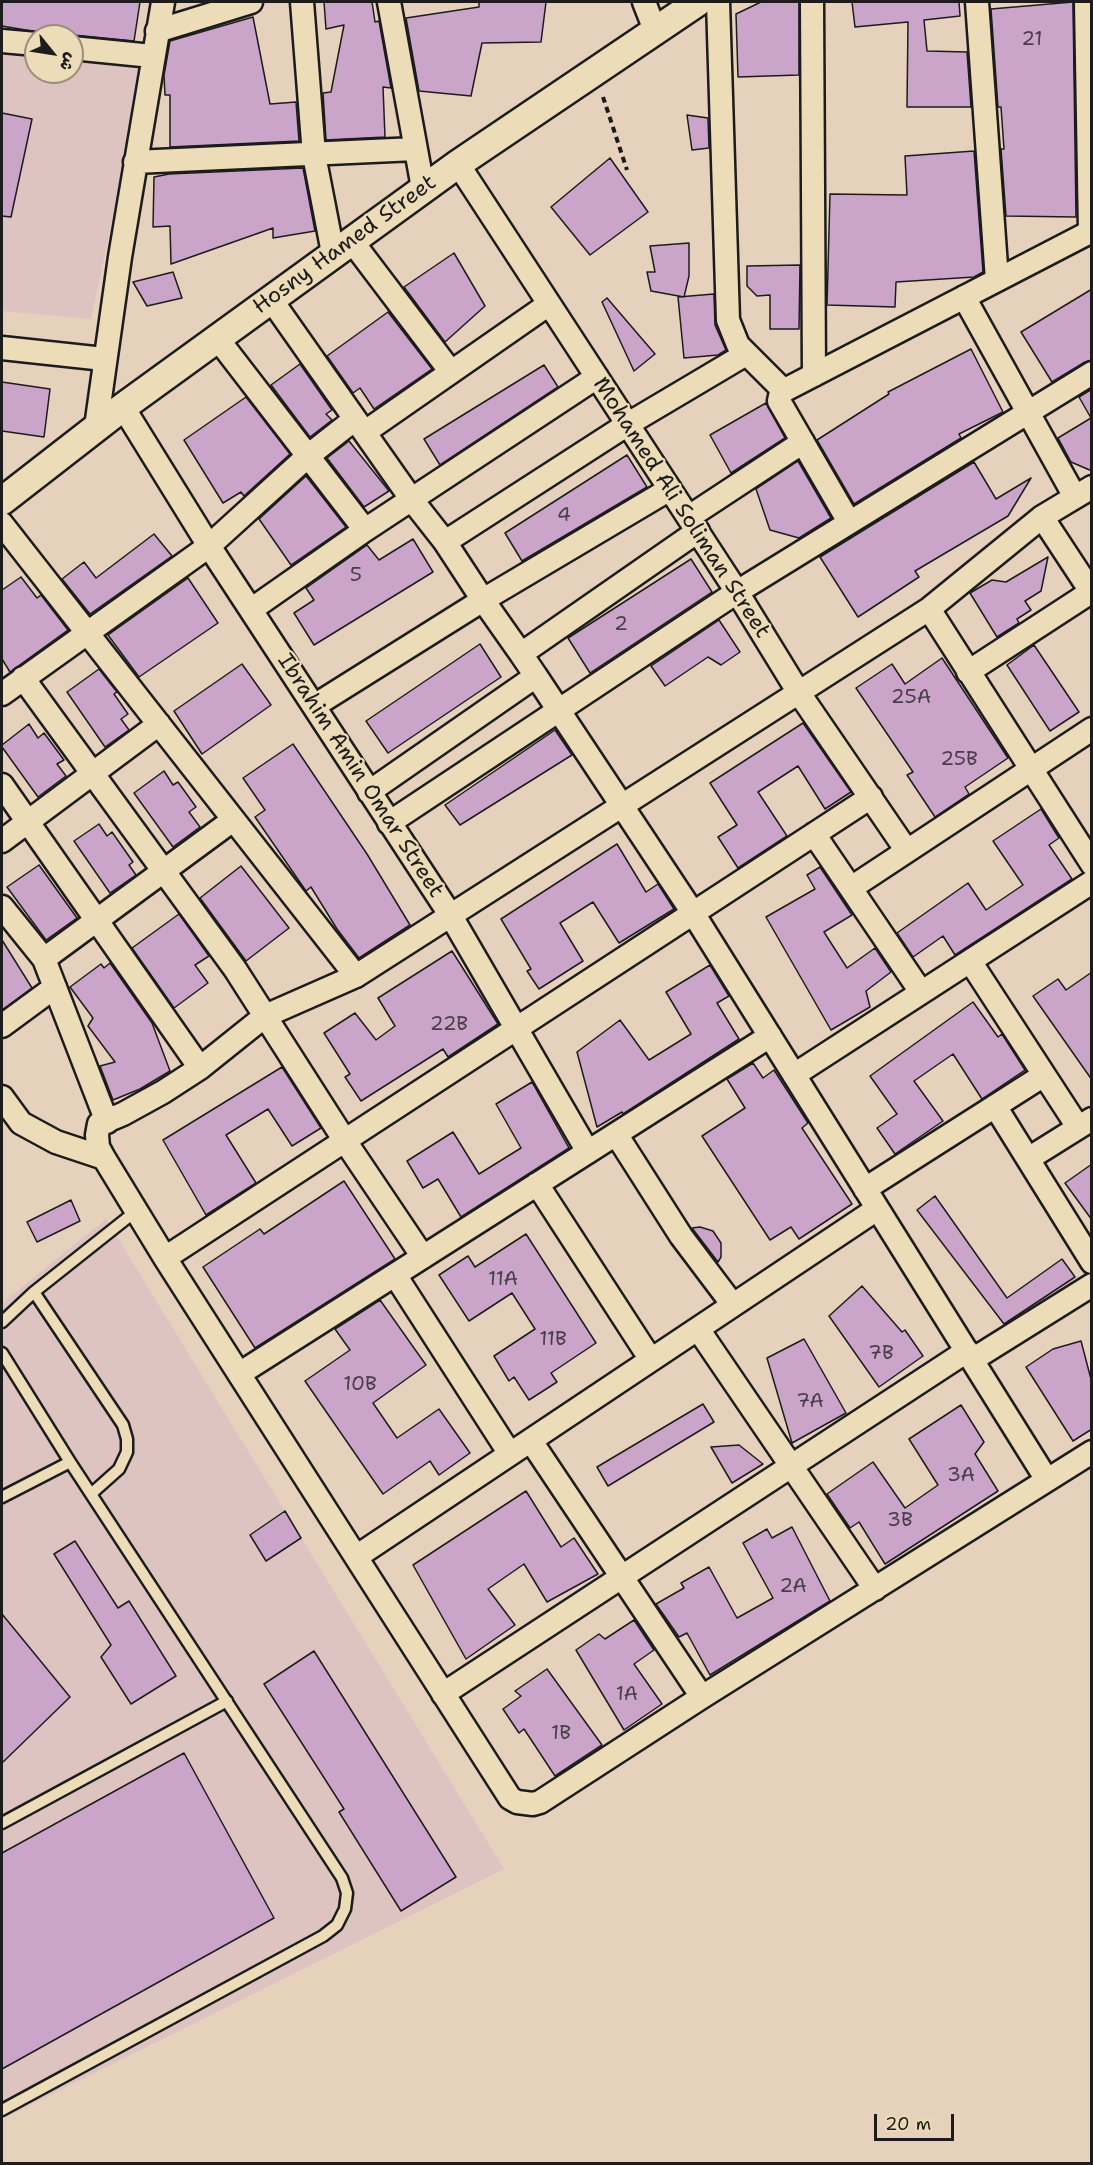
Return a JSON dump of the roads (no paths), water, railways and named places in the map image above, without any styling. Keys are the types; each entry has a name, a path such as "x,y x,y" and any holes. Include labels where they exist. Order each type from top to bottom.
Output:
{"street":[{"path":"96,427 135,162 163,2"},
{"path":"157,30 251,2"},
{"path":"302,2 314,155 342,247 451,372"},
{"path":"389,2 423,188"},
{"path":"644,2 655,30"},
{"name":"Hosny Hamed Street","path":"2,501 96,427 423,188 698,2"},
{"path":"718,2 728,320 733,336 746,354 784,391"},
{"path":"812,2 814,375"},
{"path":"977,2 997,280"},
{"path":"849,522 779,401 780,394 1091,232 1086,2"},
{"path":"2,41 24,44"},
{"path":"84,49 152,56"},
{"path":"135,162 415,149"},
{"name":"Mohamed Ali Soliman Street","path":"458,164 737,592 799,693 907,851"},
{"path":"964,297 1028,412 1084,492 1042,517 929,609 799,693 356,976 265,1016 200,1068 163,1092 99,1124 98,1147 165,1258 510,1798 525,1804 540,1802 702,1697 1092,1452"},
{"path":"270,298 412,500 446,542 483,600 560,709 693,913 1047,1479"},
{"path":"2,694 209,546 308,456 451,372 549,304"},
{"path":"217,338 365,531"},
{"path":"2,348 105,359"},
{"path":"446,542 628,424 746,354"},
{"path":"389,823 737,592 1092,373"},
{"path":"252,609 597,377"},
{"name":"Ibrahim Amin Omar Street","path":"123,407 209,546 451,916 515,1030 588,1152"},
{"path":"521,654 803,442"},
{"path":"314,706 483,600 670,489"},
{"path":"968,672 1091,593 1042,517"},
{"path":"2,524 356,976"},
{"path":"929,609 1092,864"},
{"path":"369,792 536,676"},
{"path":"23,678 162,872 235,969 345,1141 423,1257"},
{"path":"2,841 159,724"},
{"path":"851,888 1092,729"},
{"path":"2,785 200,1068"},
{"path":"165,1258 871,797"},
{"path":"44,959 233,820"},
{"path":"814,834 921,992"},
{"path":"794,1075 1092,882"},
{"path":"4,917 44,959 107,1122"},
{"path":"970,961 1044,1075 1085,1123 1028,1159"},
{"path":"2,1026 55,987"},
{"path":"239,1374 770,1036"},
{"path":"865,1189 1044,1075"},
{"path":"2,1097 21,1123 56,1142 104,1158"},
{"path":"995,1106 1092,1262"},
{"path":"616,1134 681,1236 733,1305"},
{"path":"537,1184 651,1360"},
{"path":"356,1557 878,1209"},
{"path":"395,1275 510,1454"},
{"path":"443,1694 791,1466 969,1356 1092,1285"},
{"path":"698,1329 875,1589"},
{"path":"531,1441 702,1697"}],"lane":[{"path":"2,1322 34,1292 136,1211"},
{"path":"34,1292 123,1425 127,1439 127,1452 119,1469 91,1494"},
{"path":"2,1353 70,1462 342,1878 346,1893 345,1909 337,1925 323,1936 2,2110"},
{"path":"2,1497 70,1462"},
{"path":"2,1823 227,1701"}]}
